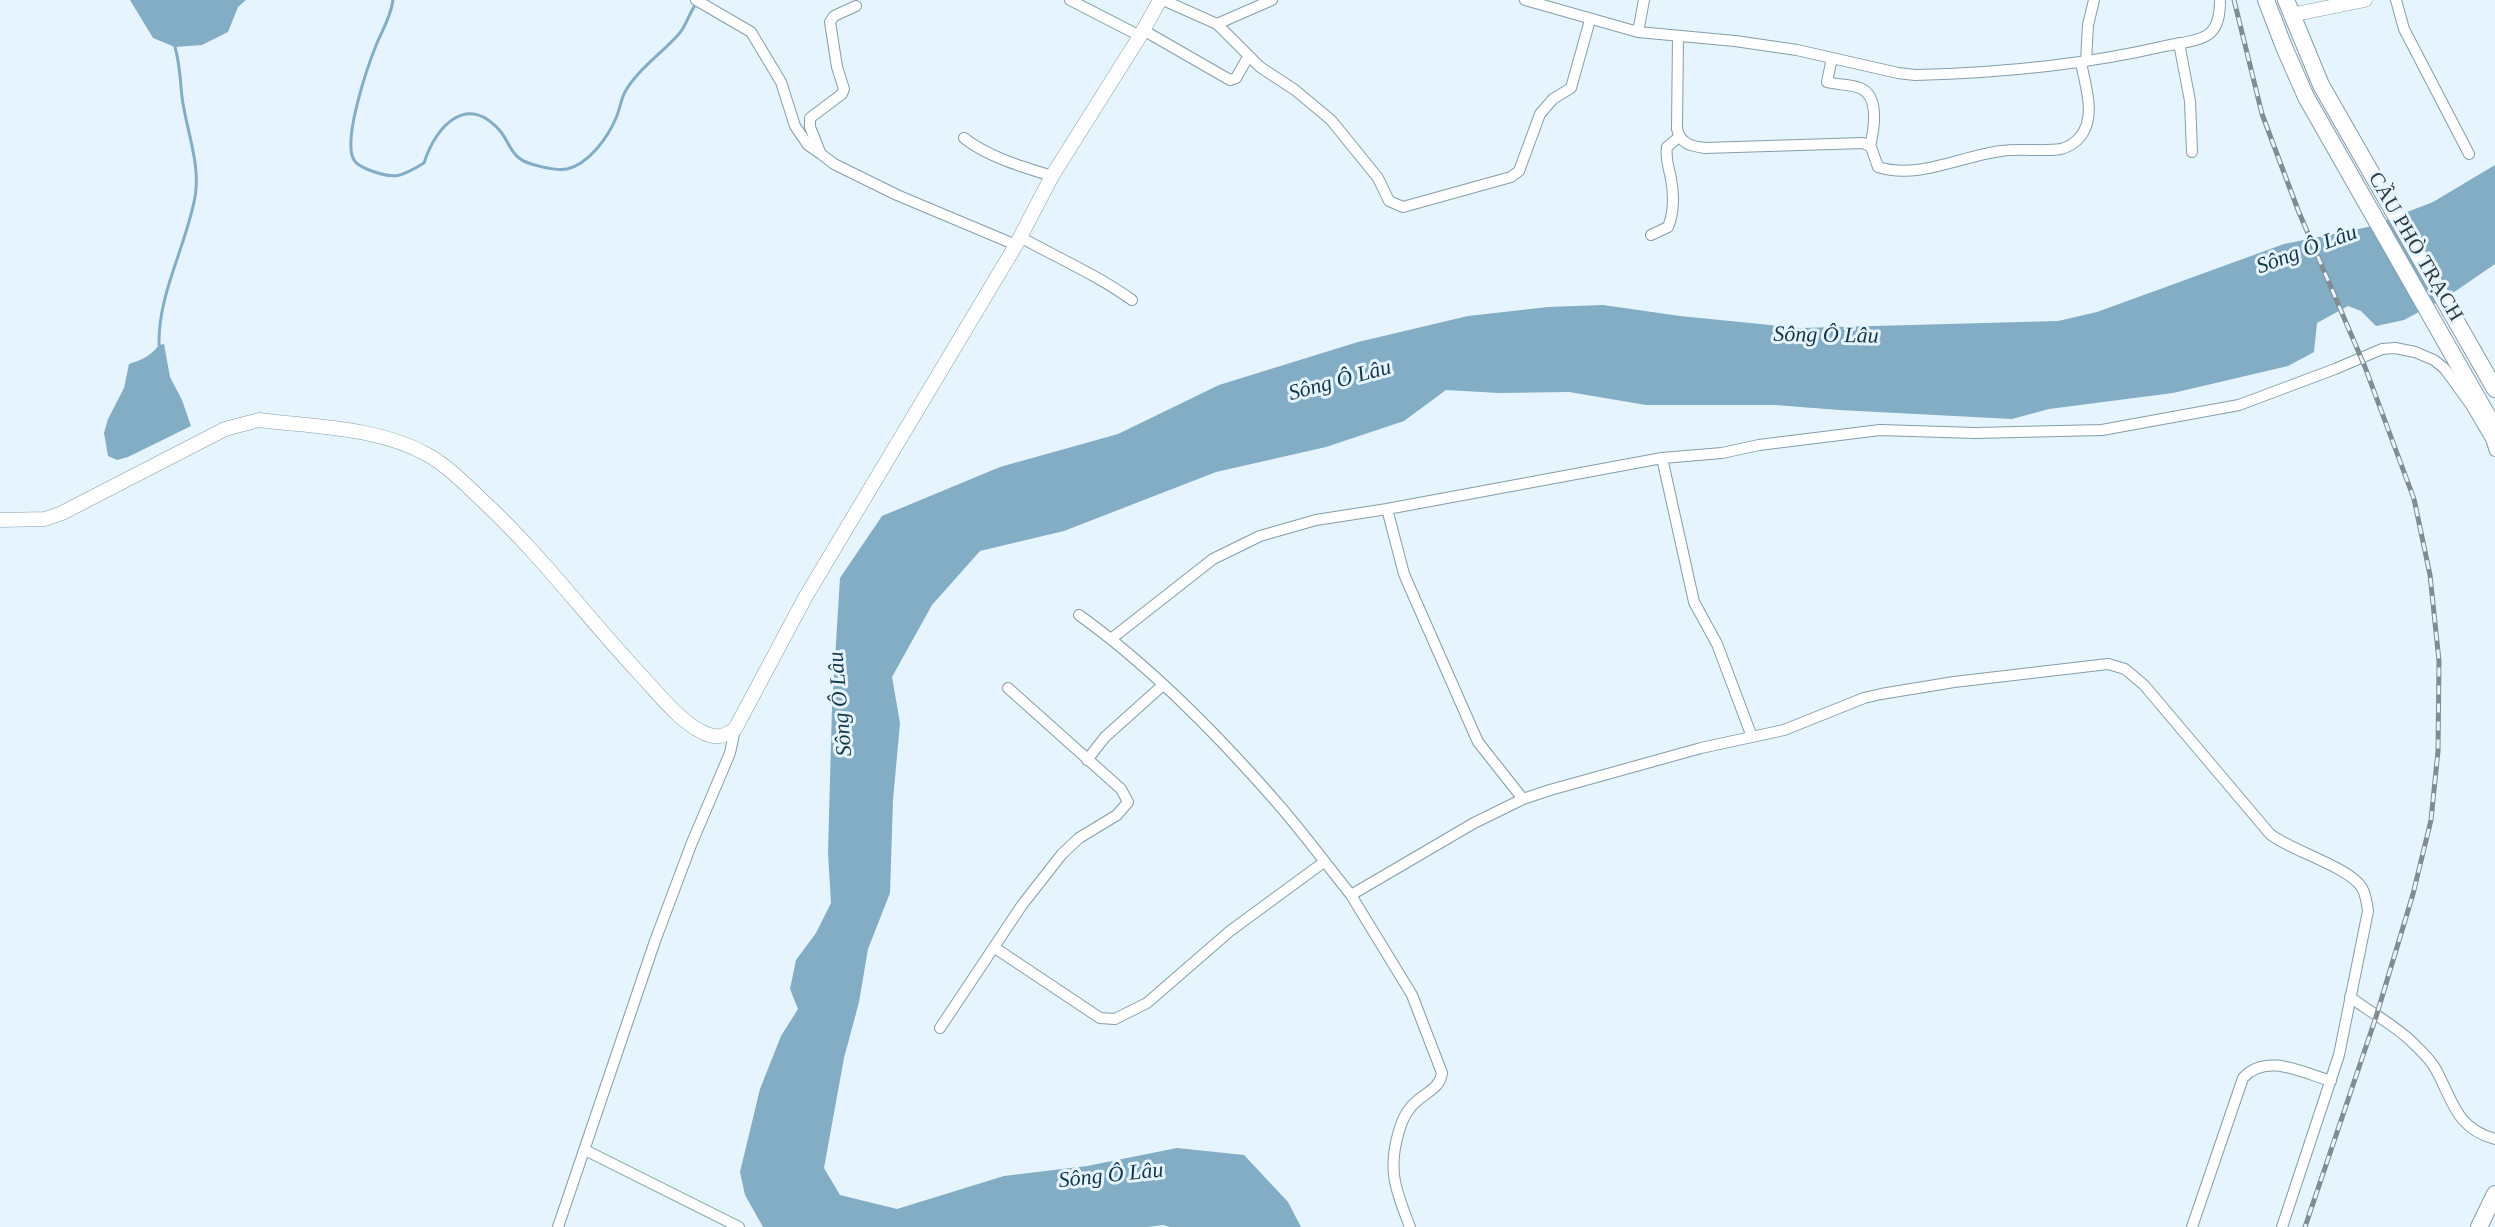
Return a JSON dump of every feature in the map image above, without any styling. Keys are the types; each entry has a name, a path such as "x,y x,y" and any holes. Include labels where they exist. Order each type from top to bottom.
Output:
{"highway":[{"name":"CẦU PHÒ TRẠCH","path":"2266,0 2306,97 2495,429"},
{"name":"CẦU PHÒ TRẠCH","path":"2288,8 2321,85 2495,389"},
{"path":"2479,1227 2495,1194"}],"main road":[{"path":"0,520 45,519 62,513 225,429 243,423 259,420 373,435 404,443 429,456 454,474 521,537 573,599 678,714 701,732 714,737 724,737 735,729 806,596 1018,241 1052,176 1161,0"},
{"path":"2288,8 2365,0"}],"street":[{"path":"696,0 751,32 782,82 795,126 808,145 834,164 897,195 1018,241 1065,262 1106,282 1132,300"},
{"path":"1070,0 1142,33 1230,80 1236,78 1248,57"},
{"path":"1161,0 1217,24 1248,57 1308,100 1331,120 1378,178 1389,201 1398,206 1407,207 1511,177 1519,171 1545,106 1571,88 1590,20"},
{"path":"1217,24 1272,0"},
{"path":"1525,0 1638,32 1735,41 1797,50 1916,75 1978,72 2084,61 2180,43 2211,33 2218,21 2220,0"},
{"path":"1638,32 1644,0"},
{"path":"1832,58 1827,82 1862,88 1870,99 1874,123 1870,146 1878,167 1906,170 1938,166 2000,151 2046,150 2070,146 2081,136 2090,118 2084,61 2088,25 2094,0"},
{"path":"2396,0 2404,29 2469,154"},
{"path":"820,154 810,127 810,118 842,94 844,89 837,67 830,22 834,16 856,6"},
{"path":"1678,36 1677,129 1684,143 1705,148 1863,143 1870,146"},
{"path":"2180,43 2190,101 2192,152"},
{"path":"1651,235 1668,227 1671,220 1671,177 1665,157 1667,147 1679,137"},
{"path":"964,138 971,144 1052,176"},
{"path":"1111,639 1195,572 1233,547 1287,527 1316,520 1662,458 1722,453 1759,445 1880,430 1975,433 2102,430 2239,405 2382,349 2395,348 2415,352 2434,360 2445,369 2471,405 2491,439 2495,451"},
{"path":"1662,458 1694,602 1717,644 1752,737"},
{"path":"1387,509 1404,574 1478,742 1523,799"},
{"path":"1079,615 1111,639 1163,685 1280,806 1350,895 1412,995 1442,1072 1436,1087 1407,1111 1392,1154 1393,1178 1410,1227"},
{"path":"1350,895 1474,824 1523,799 1655,759 1799,725 1848,704 1881,694 2097,664 2117,665 2144,685 2270,834 2283,843 2346,874 2361,887 2366,899 2368,911 2331,1081 2282,1227"},
{"path":"1087,760 1105,737 1163,685"},
{"path":"940,1028 1022,905 1062,854 1079,838 1116,816 1128,802 1121,789 1008,688"},
{"path":"558,1227 655,941 691,845 730,753 735,729"},
{"path":"995,948 1100,1018 1115,1019 1147,1003 1230,931 1324,862"},
{"path":"2349,997 2396,1028 2413,1043 2433,1066 2449,1098 2466,1124 2476,1132 2495,1139"},
{"path":"2192,1227 2243,1078 2260,1066 2274,1065 2331,1081"},
{"path":"585,1150 739,1227"}],"water":[{"path":"130,0 246,0 238,7 228,32 202,45 175,47 153,38"},
{"name":"Sông Ô Lâu","path":"2495,165 2495,264 2447,297 2404,320 2376,326 2361,311 2348,306 2317,323 2314,352 2288,366 2173,393 2049,409 2012,419 1775,405 1646,405 1569,392 1499,393 1446,390 1404,421 1326,447 1216,472 1064,531 980,551 932,605 892,677 900,723 893,800 890,893 868,949 859,1002 844,1058 824,1168 840,1195 897,1209 1004,1176 1087,1166 1177,1148 1244,1155 1288,1202 1301,1227 1170,1227 1163,1225 1148,1227 763,1227 745,1195 740,1172 760,1089 781,1036 798,1009 790,989 796,960 816,933 831,903 828,853 832,707 840,578 882,516 1000,467 1118,434 1219,385 1358,342 1468,316 1548,307 1603,305 1680,316 1800,328 2058,321 2097,312 2284,244 2368,227 2433,202"},
{"path":"164,344 170,377 182,400 191,426 128,457 117,460 108,456 104,433 108,419 124,388 129,364 146,357 159,345"}],"waterway":[{"path":"393,0 389,17 363,84 351,136 351,150 357,163 369,170 392,176 403,174 424,163 436,136 455,118 465,114 477,115 489,120 501,132 513,152 523,161 556,169 567,169 583,162 603,141 630,84 681,32 696,4"},
{"path":"159,345 163,307 191,216 196,185 195,160 184,109 175,47"}],"railway":[{"path":"2234,0 2262,114 2298,210 2365,367 2414,499 2430,575 2439,661 2438,751 2431,820 2413,894 2376,1017 2305,1227"}]}
